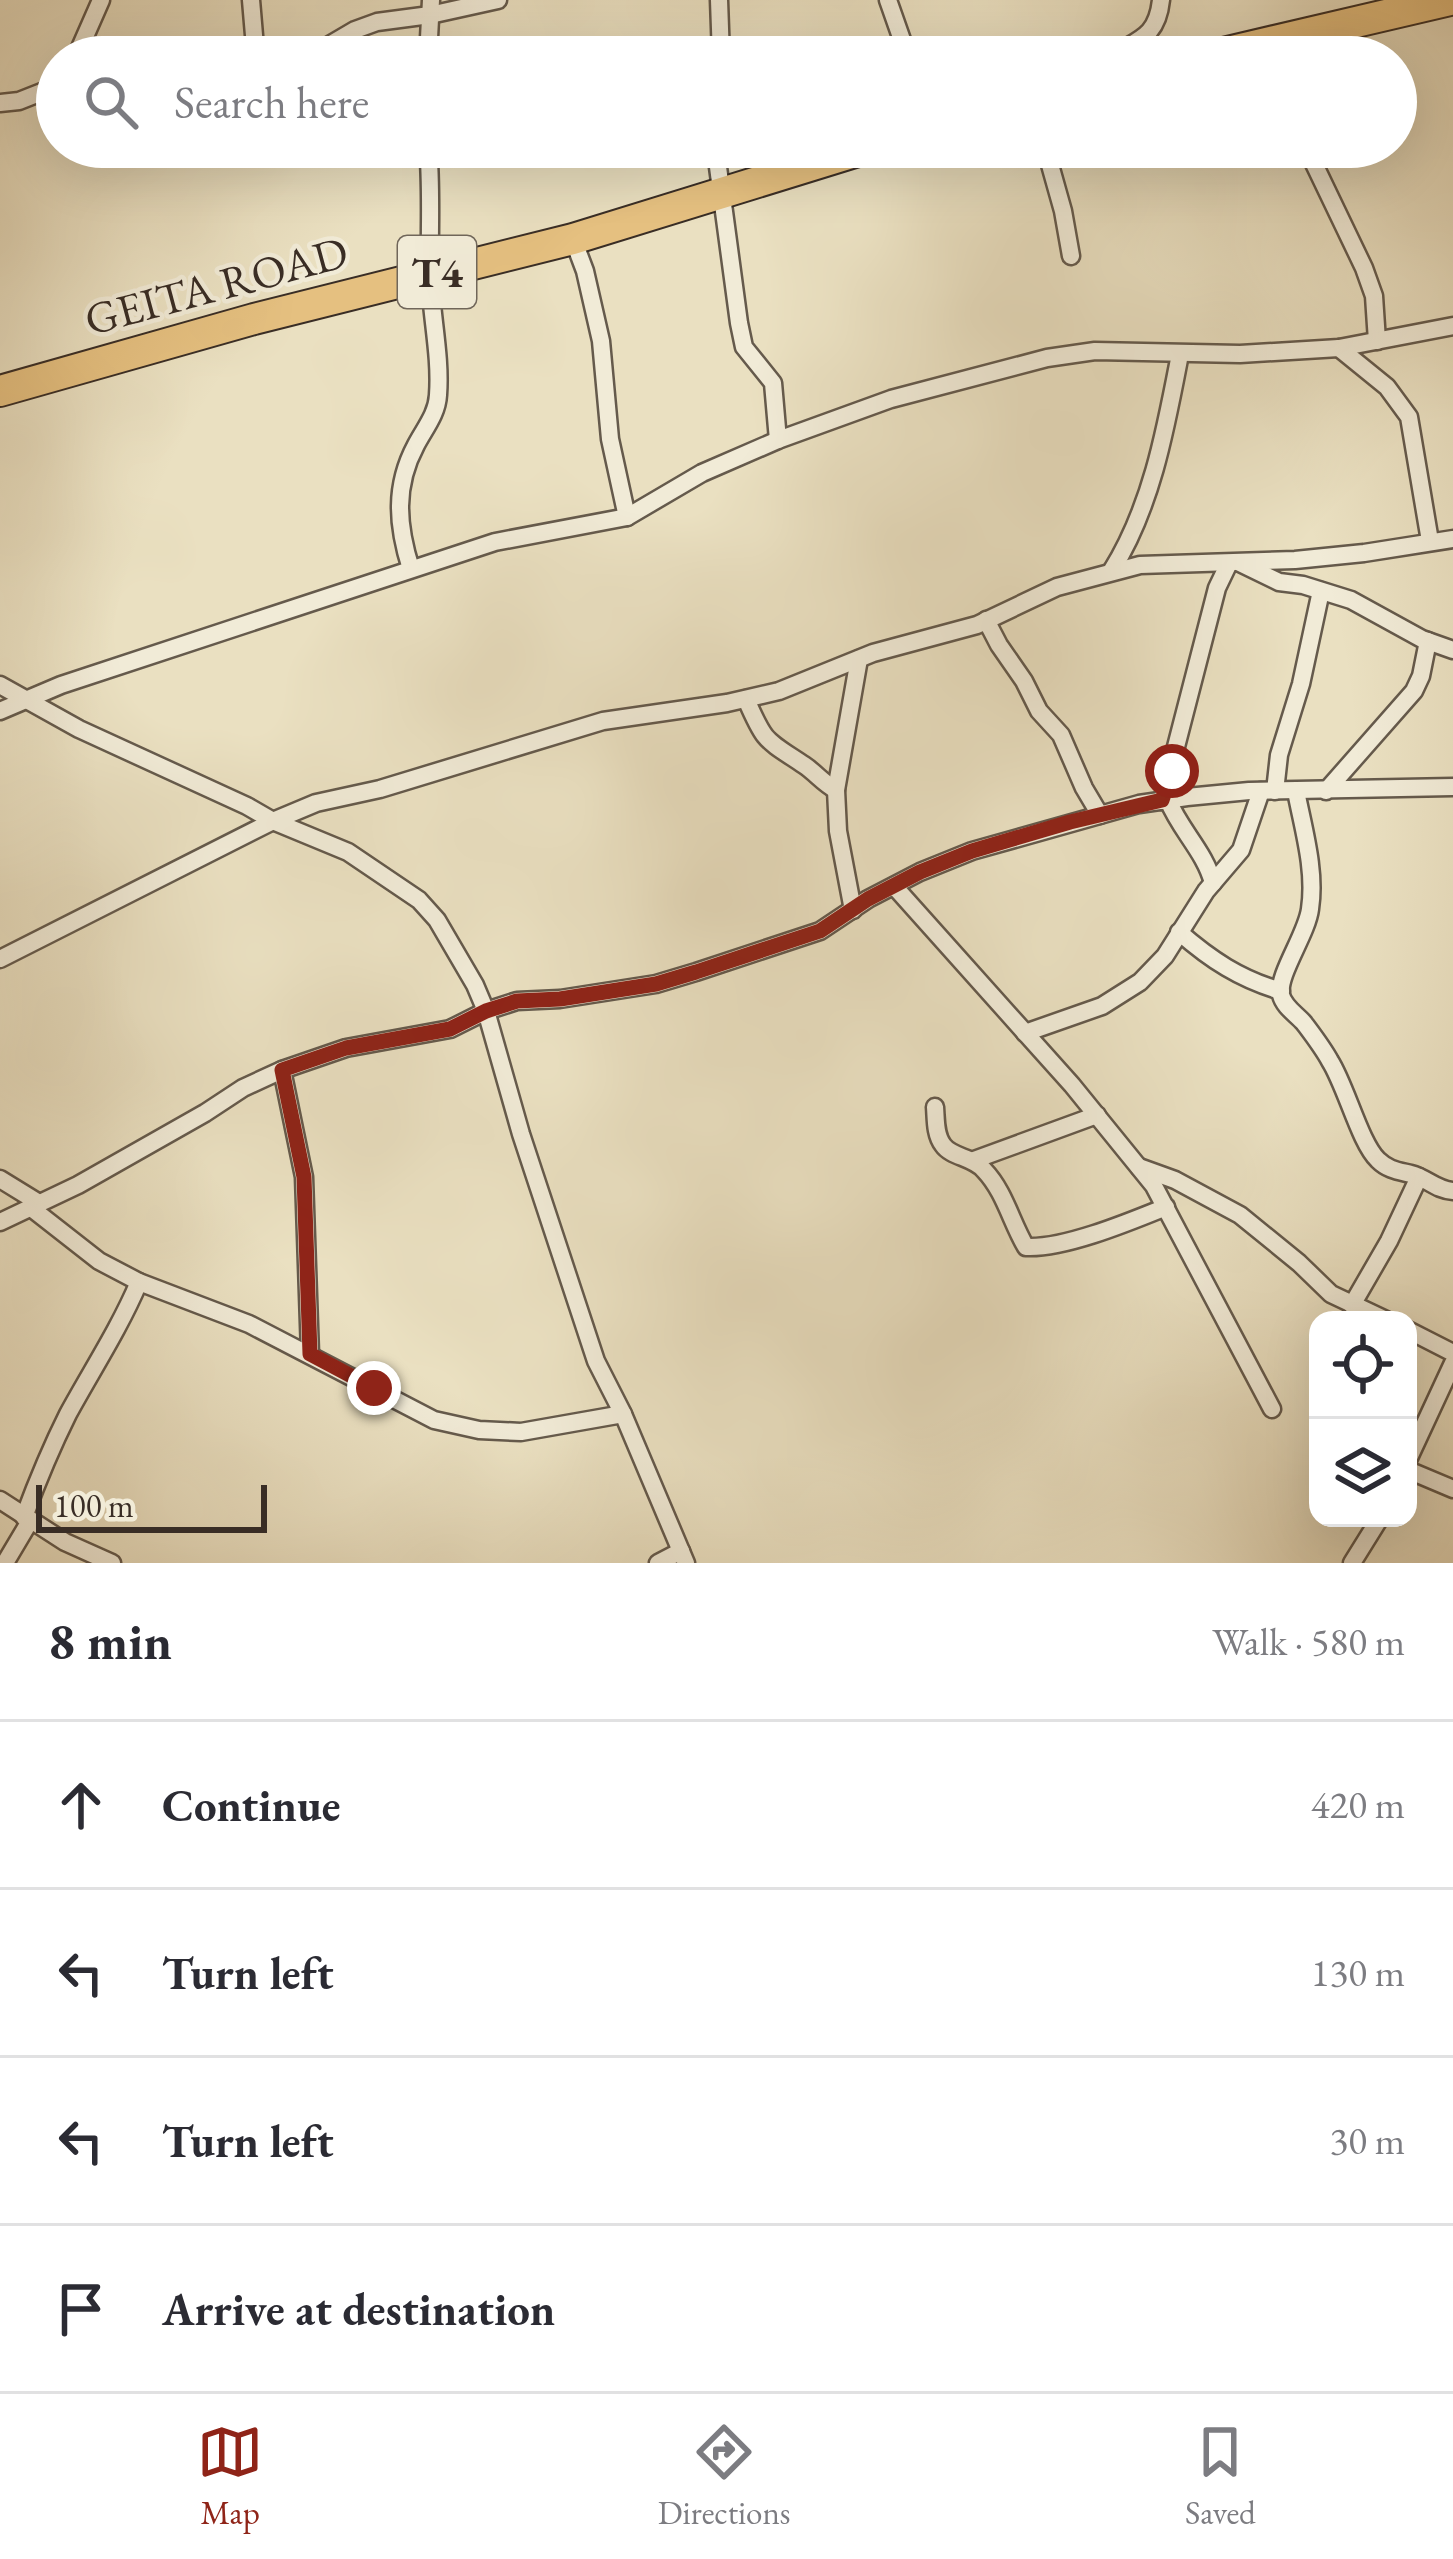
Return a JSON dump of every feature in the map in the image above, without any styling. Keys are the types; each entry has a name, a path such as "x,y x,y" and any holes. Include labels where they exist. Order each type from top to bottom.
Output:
{"highway":[{"path":"1296,36 1353,10 1450,0"},
{"name":"GEITA ROAD","path":"0,391 254,319 573,239 806,168"}],"street":[{"path":"85,36 101,0"},
{"path":"251,0 254,36"},
{"path":"350,36 377,22 431,7 498,0"},
{"path":"719,0 720,36"},
{"path":"888,0 901,36"},
{"path":"1147,36 1160,15 1161,0"},
{"path":"0,103 36,95"},
{"path":"411,569 398,515 406,463 436,411 438,395 430,274 430,168"},
{"path":"720,168 744,347 773,383 778,440"},
{"path":"1052,168 1071,256"},
{"path":"1316,168 1374,296 1377,341"},
{"path":"573,239 601,340 608,420 627,517"},
{"path":"0,711 61,685 495,542 627,517 702,473 891,399 1047,358 1095,351 1240,354 1339,348 1453,326"},
{"path":"1339,348 1388,387 1408,417 1430,542"},
{"path":"1112,570 1150,489 1180,354"},
{"path":"0,959 316,803 380,789 603,721 779,691 859,659 986,620 1057,586 1112,570 1364,554 1453,538"},
{"path":"1234,562 1279,582 1371,609 1453,650"},
{"path":"1213,883 1202,855 1166,800 1217,589 1234,562"},
{"path":"1024,1033 1102,1006 1140,982 1165,956 1241,850 1268,791 1301,684 1321,591"},
{"path":"986,620 1039,711 1060,735 1100,814"},
{"path":"1326,790 1414,691 1428,641"},
{"path":"853,910 838,831 836,790 859,659"},
{"path":"0,685 79,729 348,853 419,900 436,920 486,1011 520,1134 596,1361 684,1557 658,1563"},
{"path":"746,699 764,738 836,790"},
{"path":"0,1222 78,1185 282,1070 346,1048 450,1029 517,1001 656,984 820,931 893,886 972,851 1166,800 1268,791 1453,787"},
{"path":"1296,791 1312,902 1304,934 1281,981 1284,1003 1328,1058 1373,1154 1387,1167 1453,1192"},
{"path":"893,886 1138,1166 1166,1208 1272,1409"},
{"path":"1179,932 1223,968 1281,991"},
{"path":"282,1070 304,1177 310,1354"},
{"path":"935,1107 942,1145 974,1160 993,1180 1026,1247 1062,1242 1166,1208"},
{"path":"974,1160 1097,1115"},
{"path":"1138,1166 1240,1215 1330,1294 1366,1311"},
{"path":"1352,1305 1419,1177"},
{"path":"0,1179 99,1262 250,1324 434,1420 479,1430 521,1432 623,1414"},
{"path":"5,1563 61,1430 121,1324 139,1282"},
{"path":"1417,1335 1453,1353"},
{"path":"1417,1441 1453,1363"},
{"path":"1417,1474 1453,1489"},
{"path":"0,1500 87,1558 112,1563"},
{"path":"1352,1563 1374,1527"}],"route":[{"path":"374,1388 310,1354 304,1177 282,1070 346,1048 450,1029 517,1001 656,984 820,931 868,899 972,851 1162,800 1172,771"}]}
